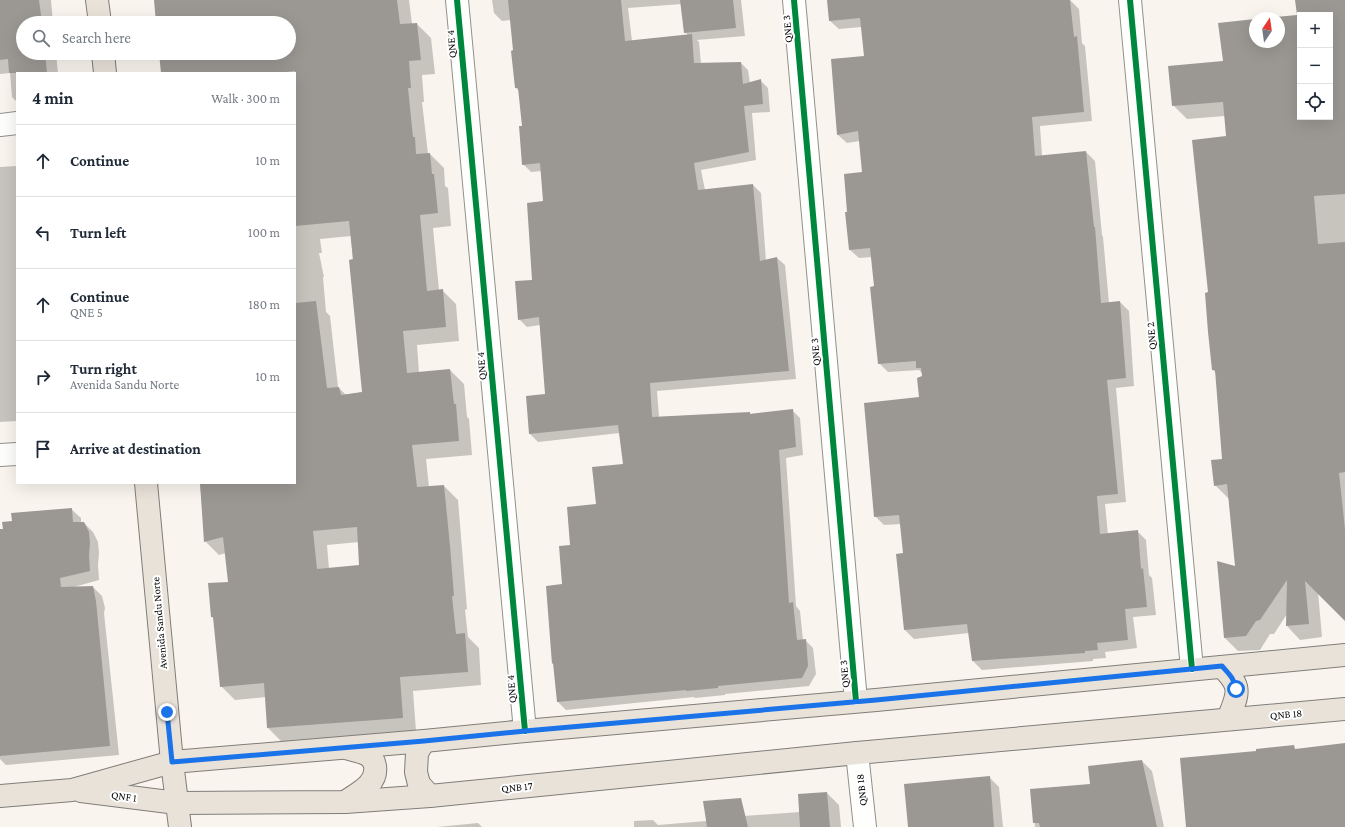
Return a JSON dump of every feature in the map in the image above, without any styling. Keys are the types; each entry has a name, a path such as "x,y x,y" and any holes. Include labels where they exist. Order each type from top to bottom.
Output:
{"main road":[{"path":"97,0 99,16"},
{"path":"104,60 105,72"},
{"name":"Avenida Sandu Norte","path":"146,484 172,762 180,827"},
{"name":"QNF 1","path":"0,796 72,790 172,762 424,741 1345,655"},
{"path":"1222,666 1232,676 1236,689 1235,700 1228,719"},
{"name":"QNB 18","path":"857,753 1345,709"},
{"path":"424,741 417,753 416,772 420,786 430,796"},
{"path":"345,802 370,784 376,773 374,761 371,756 347,748"},
{"name":"QNB 17","path":"177,803 345,802 430,796 857,753"},
{"name":"QNF 1","path":"72,790 177,803"}],"street":[{"name":"QNE 4","path":"457,0 525,731"},
{"name":"QNE 3","path":"794,0 856,701"},
{"name":"QNE 2","path":"1130,0 1192,669"},
{"path":"0,125 16,123"},
{"path":"0,455 16,454"},
{"name":"QNB 18","path":"857,753 865,827"}],"building":[{"path":"0,0 39,0 41,16 16,16 16,60 46,60 47,72 9,73 8,59 0,60"},
{"path":"154,0 397,0 400,24 417,23 421,60 409,61 411,88 408,88 413,137 415,137 416,154 430,153 438,213 420,215 427,291 443,289 446,327 403,331 407,373 450,369 454,404 456,404 459,441 412,445 417,487 444,485 456,634 465,633 468,672 400,677 403,718 267,728 264,683 220,687 208,583 228,582 223,537 204,542 200,484 296,484 296,303 316,301 327,388 339,387 341,395 362,392 349,260 353,259 349,221 296,226 295,71 161,72 160,60 296,60 296,16 155,16","holes":["357,527 359,565 317,569 313,531"]},
{"path":"508,0 621,0 625,41 692,34 694,63 741,62 743,84 761,79 763,104 744,106 749,152 694,163 698,190 753,184 760,261 777,257 789,371 650,383 652,417 750,412 750,414 793,409 796,447 779,450 789,603 793,602 797,640 806,639 808,666 802,678 718,686 718,688 557,702 553,663 552,664 546,586 562,584 559,546 570,545 567,507 596,504 592,467 623,464 618,425 529,434 526,396 545,394 539,317 518,320 515,281 532,280 527,203 543,201 540,163 522,165 519,126 522,126 518,88 515,88"},
{"path":"680,0 733,0 736,28 684,33"},
{"path":"827,0 1070,0 1074,37 1077,36 1084,112 1032,117 1035,156 1086,151 1095,227 1101,303 1120,301 1126,378 1107,380 1118,494 1097,496 1100,534 1138,530 1141,569 1143,568 1147,607 1125,609 1128,640 1097,643 1098,650 1085,651 1085,653 972,661 967,624 904,630 896,554 903,553 899,515 874,517 864,403 919,397 917,378 922,376 921,368 916,368 916,361 878,364 870,287 874,286 870,248 849,250 845,212 847,212 844,174 862,172 858,131 837,135 831,59 864,56 860,18 829,21"},
{"path":"1295,0 1345,0 1345,194 1314,196 1318,244 1345,242 1345,472 1339,473 1345,529 1345,621 1305,581 1309,624 1286,626 1287,580 1260,620 1256,621 1246,636 1224,638 1217,561 1235,566 1227,484 1214,486 1211,460 1222,459 1215,370 1212,370 1208,332 1205,293 1208,292 1192,140 1226,136 1223,102 1172,106 1168,66 1223,61 1218,23 1249,20 1249,48 1285,48 1285,16 1297,15"},
{"path":"72,508 73,522 84,522 89,532 90,571 60,578 61,587 93,586 96,601 110,746 0,756 0,529 3,529 2,522 12,521 11,513"},
{"path":"1345,743 1345,827 1186,827 1180,758 1256,751 1256,749 1294,745 1295,749"},
{"path":"1142,760 1157,827 1040,827 1039,823 1033,823 1030,789 1090,784 1088,766"},
{"path":"990,776 994,827 908,827 904,784"},
{"path":"827,792 830,827 800,827 798,794"},
{"path":"741,798 748,827 707,827 703,801"}],"cycle path":[{"path":"457,0 525,731"},
{"path":"794,0 856,701"},
{"path":"1130,0 1192,669"}],"route":[{"path":"167,712 172,762 347,748 876,700 1222,666 1232,676 1236,689"}]}
